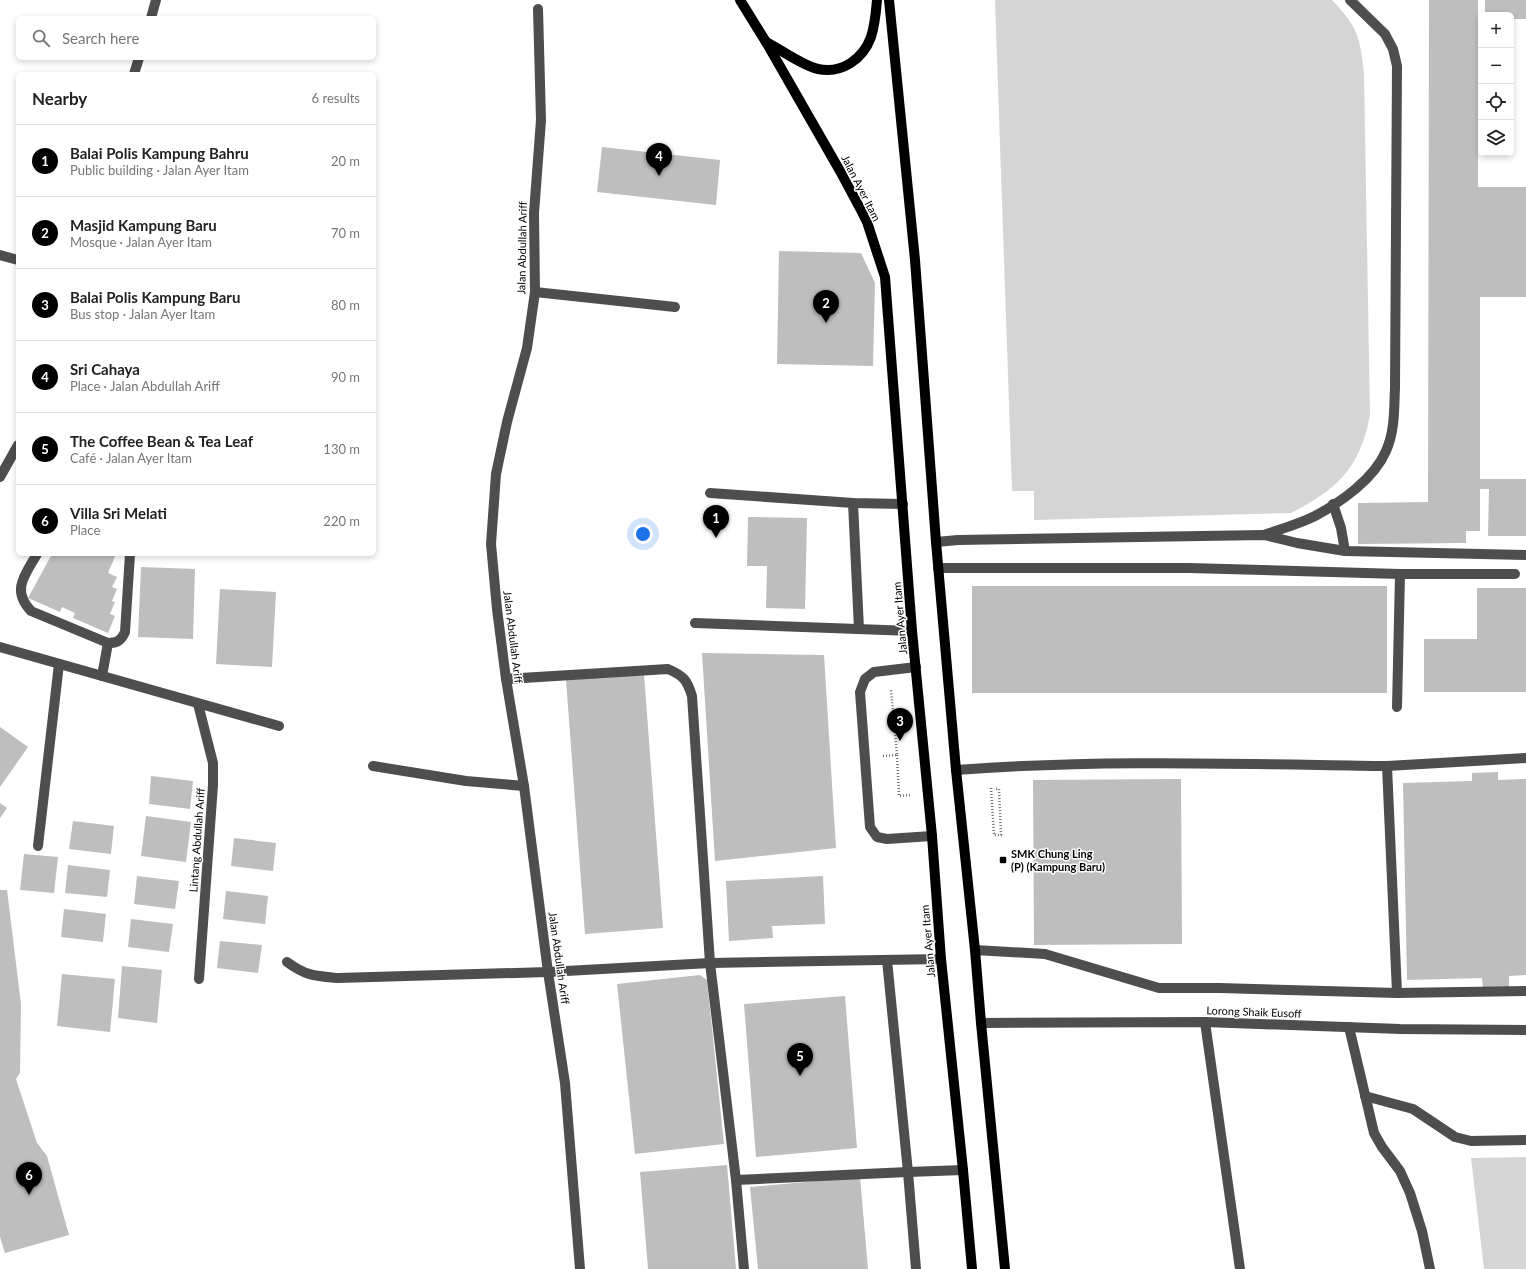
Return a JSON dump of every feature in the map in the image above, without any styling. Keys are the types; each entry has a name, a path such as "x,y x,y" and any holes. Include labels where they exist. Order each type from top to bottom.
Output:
{"main road":[{"name":"Jalan Ayer Itam","path":"740,0 766,42 840,171 864,217 885,277 912,631 932,836 941,959 972,1269"},
{"path":"766,42 817,69 829,70 840,68 850,64 862,53 871,36 877,0"},
{"path":"889,0 915,260 938,568 956,770 975,950 980,1023 1005,1269"}],"street":[{"path":"152,16 156,0"},
{"path":"1264,535 1315,516 1356,489 1374,472 1386,451 1393,427 1395,388 1396,66 1393,50 1385,34 1350,0"},
{"name":"Jalan Abdullah Ariff","path":"538,9 541,120 534,213 535,292 527,348 507,422 496,474 491,544 497,609 506,679 524,786 548,972 565,1083 580,1269"},
{"path":"135,72 138,60"},
{"path":"0,255 16,259"},
{"path":"535,292 675,307"},
{"path":"0,477 16,449"},
{"path":"710,493 853,503 903,504"},
{"path":"853,503 859,629"},
{"path":"1333,504 1341,528 1345,551"},
{"path":"936,542 958,540 1264,535 1297,543 1345,551 1526,555"},
{"path":"36,556 21,582 21,591 25,605 31,611 108,643 116,643 122,639 125,632 130,556"},
{"path":"938,568 1189,568 1400,574 1515,574"},
{"path":"1397,707 1400,574"},
{"path":"695,623 912,631"},
{"path":"102,676 108,643"},
{"path":"0,647 279,726"},
{"path":"38,846 59,664"},
{"path":"916,667 874,672 865,679 860,692 870,827 877,837 887,839 932,836"},
{"path":"506,679 668,669 679,674 687,681 692,696 710,963 736,1180 744,1269"},
{"name":"Lintang Abdullah Ariff","path":"198,704 212,763 213,785 199,979"},
{"path":"956,770 1216,762 1387,766 1526,758"},
{"path":"373,766 466,781 524,786"},
{"path":"1387,766 1396,993"},
{"path":"975,950 1045,954 1159,988 1219,988 1396,993 1526,992"},
{"path":"287,962 300,972 318,977 338,978 548,972 710,963 941,959"},
{"path":"887,960 916,1269"},
{"path":"1205,1022 1240,1269"},
{"name":"Lorong Shaik Eusoff","path":"980,1023 1205,1022 1400,1030 1526,1030"},
{"path":"1349,1027 1364,1096 1374,1132 1382,1147 1400,1171 1410,1193 1422,1231 1430,1269"},
{"path":"1364,1096 1413,1109 1455,1137 1471,1141 1526,1140"},
{"path":"736,1180 963,1170"}],"path":[{"path":"889,670 897,755 899,796"},
{"path":"865,758 897,755"},
{"path":"989,768 994,835 1001,834 999,789"}],"shaded area":[{"path":"995,0 1332,0 1347,18 1359,41 1364,74 1370,415 1366,433 1353,463 1344,475 1322,495 1291,513 1034,520 1034,491 1012,491"},
{"path":"1526,1157 1526,1269 1484,1269 1471,1158"}],"building":[{"path":"1429,0 1478,0 1478,187 1526,187 1526,297 1480,297 1480,479 1526,479 1526,536 1488,536 1489,489 1480,489 1480,531 1466,531 1466,543 1358,544 1358,503 1428,502"},
{"path":"1485,0 1526,0 1526,19 1514,19 1514,12 1485,12"},
{"path":"602,147 720,160 716,205 597,192"},
{"path":"779,251 861,253 875,283 873,366 777,364"},
{"path":"748,517 807,518 805,609 766,608 767,566 747,566"},
{"path":"51,556 115,556 108,573 117,577 112,587 117,589 112,601 115,602 110,614 115,616 108,633 73,618 75,613 62,607 60,612 28,598"},
{"path":"141,567 195,569 193,639 138,637"},
{"path":"972,586 1387,586 1387,693 972,693"},
{"path":"1477,588 1526,588 1526,692 1424,692 1424,639 1477,639"},
{"path":"220,589 276,592 272,667 216,664"},
{"path":"702,653 824,655 836,848 715,861"},
{"path":"644,674 663,928 585,934 566,680"},
{"path":"0,727 28,747 0,787"},
{"path":"1498,772 1498,780 1526,779 1526,975 1509,976 1509,989 1483,989 1482,978 1407,980 1403,783 1472,781 1472,773"},
{"path":"151,776 193,781 190,809 149,804"},
{"path":"1181,779 1182,944 1034,945 1033,780"},
{"path":"0,803 7,808 0,818"},
{"path":"146,816 191,822 186,862 141,856"},
{"path":"73,821 114,826 111,854 69,849"},
{"path":"234,838 276,843 273,871 231,866"},
{"path":"24,854 58,857 54,893 20,890"},
{"path":"68,865 110,870 107,897 65,893"},
{"path":"137,876 179,881 175,909 134,904"},
{"path":"823,876 825,924 772,926 773,938 729,941 726,881"},
{"path":"0,890 7,890 21,1004 20,1073 16,1079 37,1143 47,1156 69,1235 5,1253 0,1237"},
{"path":"226,891 268,896 265,924 223,919"},
{"path":"64,909 106,914 103,942 61,937"},
{"path":"131,919 173,924 169,952 128,947"},
{"path":"220,941 262,945 258,973 217,968"},
{"path":"122,966 162,970 157,1023 118,1018"},
{"path":"62,974 115,979 110,1032 57,1026"},
{"path":"700,975 707,980 724,1144 635,1154 617,984"},
{"path":"845,996 857,1148 756,1157 744,1004"},
{"path":"727,1165 736,1269 648,1269 640,1172"},
{"path":"860,1177 868,1269 758,1269 750,1187"}],"place":[{"name":"Sri Cahaya","path":"659,176"},
{"name":"Masjid Kampung Baru","path":"826,323"},
{"name":"Balai Polis Kampung Bahru","path":"716,538"},
{"name":"Balai Polis Kampung Baru","path":"900,741"},
{"name":"SMK Chung Ling (P) (Kampung Baru)","path":"1003,860"},
{"name":"The Coffee Bean & Tea Leaf","path":"800,1076"},
{"name":"Villa Sri Melati","path":"29,1195"}]}
